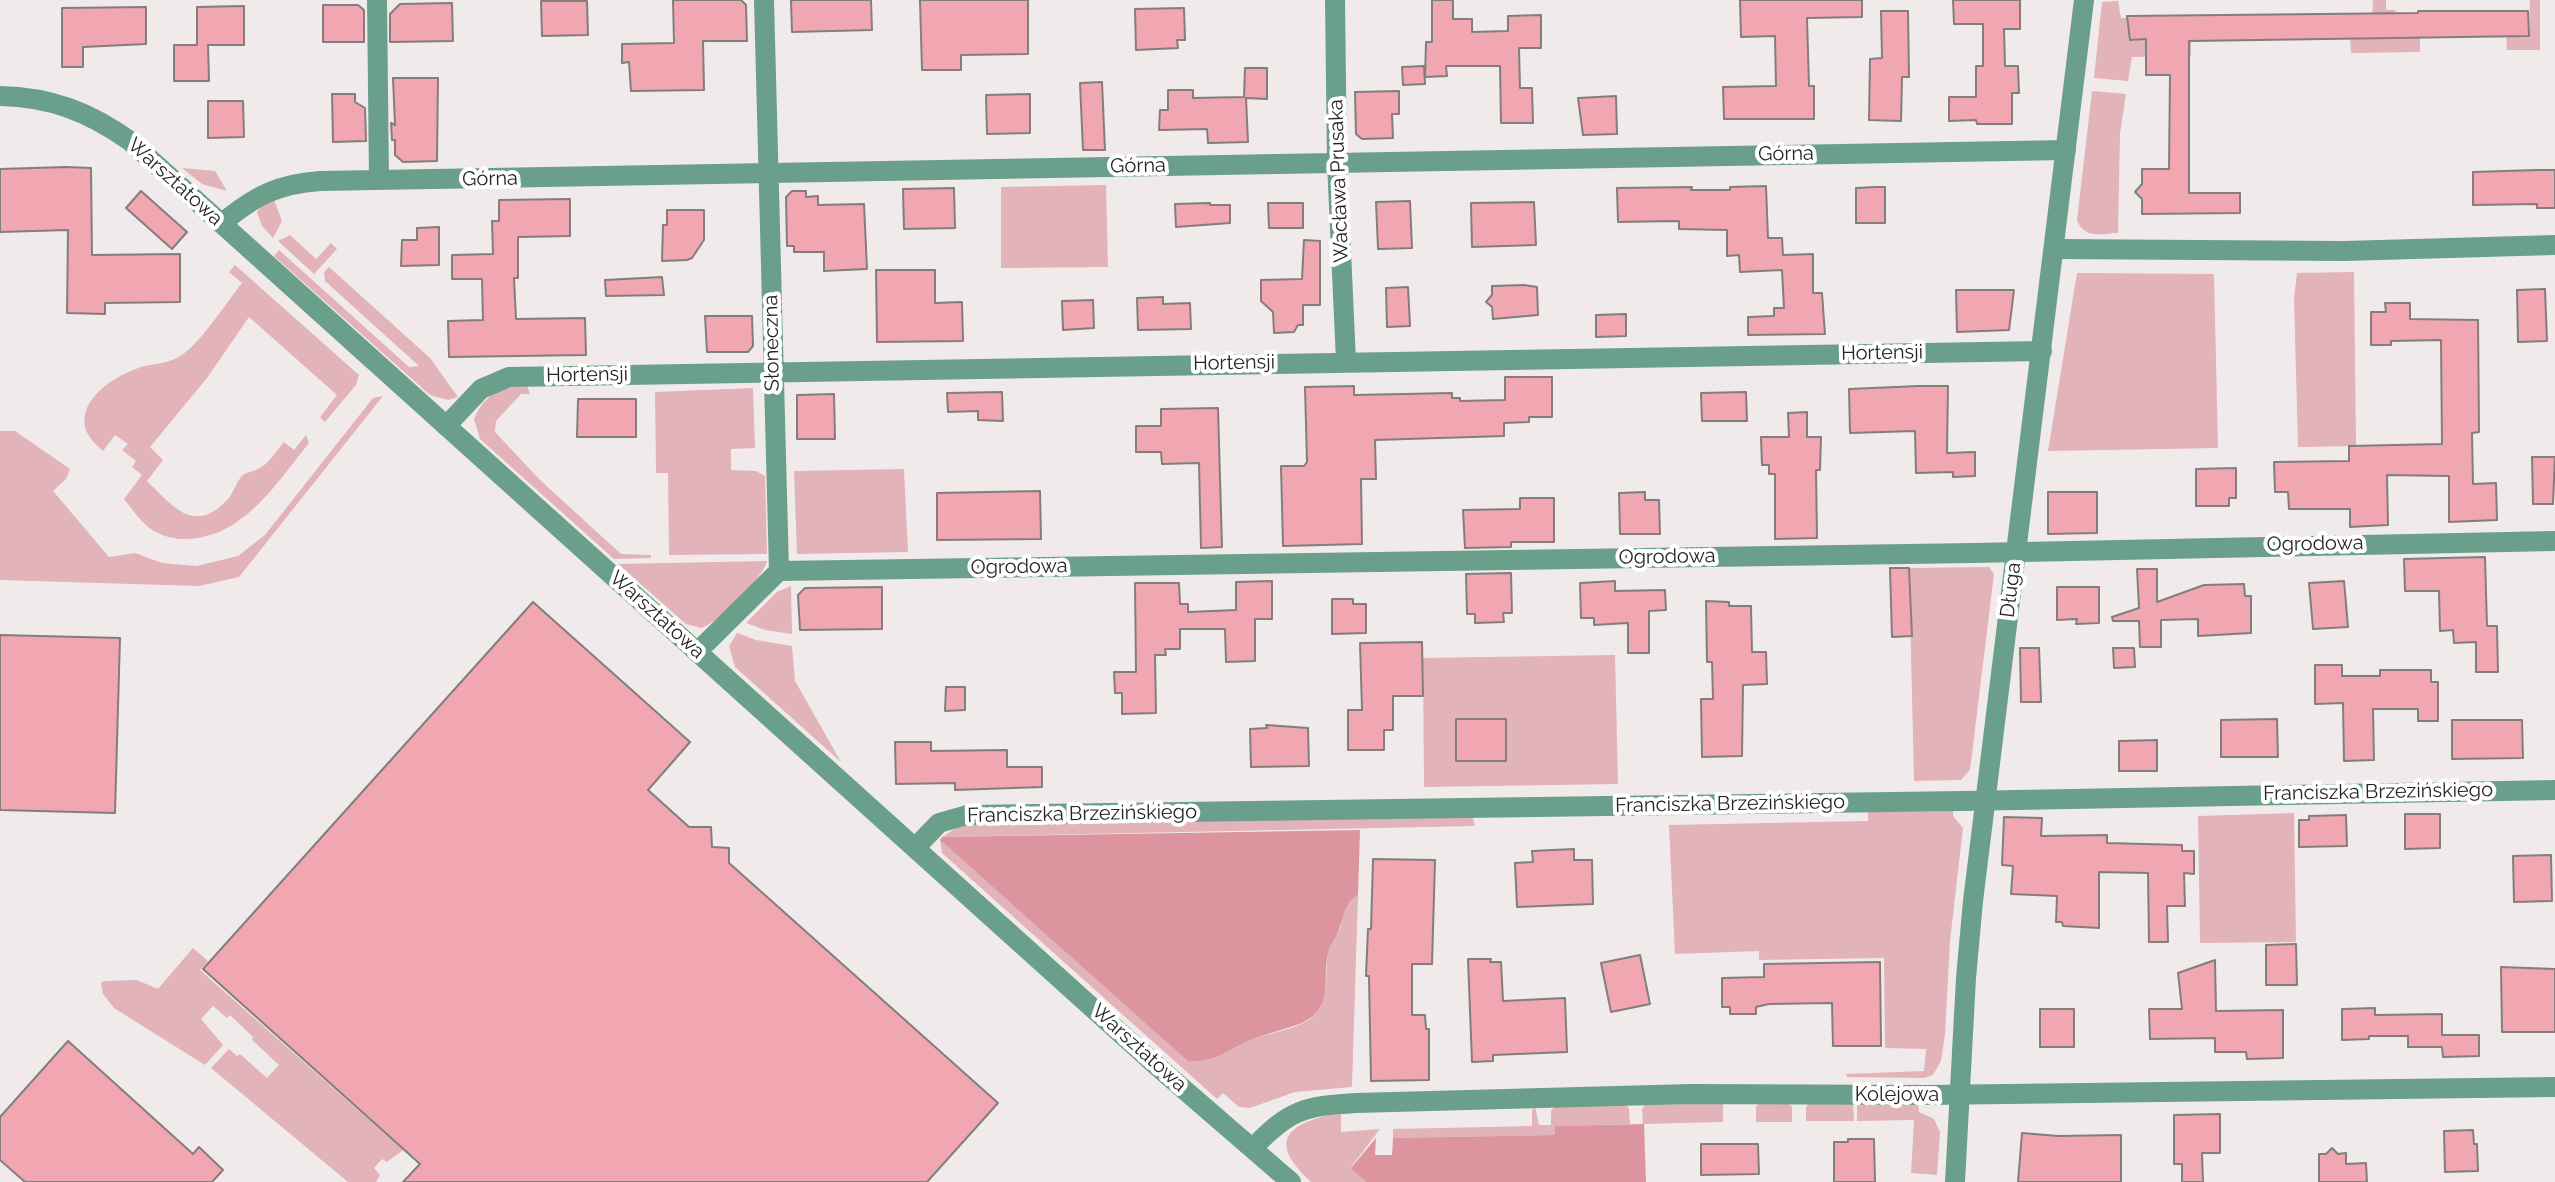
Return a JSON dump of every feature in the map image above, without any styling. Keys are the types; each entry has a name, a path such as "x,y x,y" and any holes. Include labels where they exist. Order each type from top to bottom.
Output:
{"street":[{"path":"377,0 379,180"},
{"name":"Słoneczna","path":"764,0 779,571"},
{"name":"Wacława Prusaka","path":"1335,0 1337,163 1346,361"},
{"name":"Długa","path":"1955,1182 1969,950 1985,800 2084,0"},
{"name":"Warsztatowa","path":"0,96 56,102 102,121 130,141 1158,1067 1291,1182"},
{"name":"Górna","path":"222,223 254,199 279,187 305,182 2066,150"},
{"path":"2054,249 2344,251 2555,245"},
{"name":"Hortensji","path":"446,426 481,389 503,378 2042,351"},
{"name":"Ogrodowa","path":"779,571 2555,541"},
{"path":"697,652 779,571"},
{"name":"Franciszka Brzezińskiego","path":"916,847 939,823 967,815 2555,790"},
{"name":"Kolejowa","path":"1253,1148 1286,1117 1305,1109 1334,1104 1691,1094 2555,1087"}],"shaded area":[{"path":"2373,0 2386,0 2386,10 2395,10 2397,38 2420,38 2420,52 2351,53 2350,39 2371,39"},
{"path":"2530,0 2540,0 2540,50 2507,50 2506,36 2529,36"},
{"path":"2118,1 2121,18 2127,18 2130,41 2144,39 2143,21 2170,41 2191,41 2191,56 2132,57 2128,81 2094,78 2102,2"},
{"path":"2092,91 2126,94 2120,134 2118,233 2089,233 2077,220"},
{"path":"182,168 215,171 227,191 202,184"},
{"path":"1106,185 1108,267 1001,268 1001,187"},
{"path":"274,200 282,221 273,238 262,226 257,212"},
{"path":"290,235 316,259 331,243 337,249 314,274 278,241"},
{"path":"279,250 409,367 419,366 325,281 324,272 329,267 430,358 458,397 448,400 430,395 274,256"},
{"path":"235,265 359,375 356,385 325,422 320,417 337,395 249,317 207,378 150,447 163,460 147,481 184,513 205,515 228,499 241,477 266,464 284,442 294,450 306,435 309,443 270,492 240,520 203,537 169,537 148,527 124,499 142,475 132,467 136,461 122,450 128,444 115,435 103,451 88,434 85,416 94,397 111,382 141,367 172,360 190,349 242,283 229,272"},
{"path":"2354,272 2356,446 2298,447 2294,298 2297,273"},
{"path":"2077,273 2214,274 2218,448 2048,451"},
{"path":"527,386 530,394 521,394 496,421 495,432 540,480 621,554 651,555 651,558 614,559 480,439 474,419 483,403 502,390"},
{"path":"753,388 755,448 731,449 731,470 756,471 765,476 767,554 669,555 668,473 656,473 655,392"},
{"path":"383,396 239,577 199,586 0,580 0,431 15,431 70,469 66,479 53,491 109,557 135,553 162,563 197,566 238,556 265,535 373,398"},
{"path":"904,469 908,552 797,554 794,471"},
{"path":"767,561 764,569 738,599 718,618 701,628 686,624 618,564"},
{"path":"1989,567 1994,574 1970,770 1961,780 1914,781 1909,568"},
{"path":"791,586 792,634 746,623 777,592"},
{"path":"737,633 756,640 792,646 795,681 841,762 735,667 729,646"},
{"path":"1615,655 1618,784 1424,787 1423,658"},
{"path":"1953,811 1953,816 1963,828 1950,941 1945,1034 1941,1061 1933,1075 1924,1078 1847,1077 1846,1074 1924,1071 1926,1049 1885,1048 1884,958 1759,960 1759,951 1675,954 1669,825 1868,821 1868,812"},
{"path":"2294,813 2296,942 2200,943 2198,816"},
{"path":"1472,816 1475,826 942,837 961,825"},
{"path":"1360,830 1358,895 1347,905 1329,950 1324,1000 1320,1008 1302,1023 1253,1039 1215,1058 1198,1061 1188,1061 940,840 942,837"},
{"path":"940,840 1189,1061 1213,1059 1254,1039 1311,1018 1324,997 1329,950 1340,930 1346,908 1358,895 1352,1087 1295,1092 1250,1108 1239,1107 1223,1093 1217,1099 942,853"},
{"path":"193,948 208,961 200,970 403,1150 387,1162 382,1159 374,1168 380,1175 376,1182 348,1182 211,1068 229,1049 237,1056 240,1054 267,1078 279,1065 230,1015 227,1018 213,1006 201,1019 223,1045 205,1065 114,1008 103,994 101,983 104,981 137,980 158,989"},
{"path":"1723,1103 1723,1122 1643,1124 1642,1109 1645,1105"},
{"path":"1759,1103 1788,1103 1792,1107 1792,1122 1756,1122"},
{"path":"1809,1103 1853,1103 1854,1121 1806,1121"},
{"path":"1857,1104 1918,1104 1919,1112 1934,1119 1940,1132 1937,1175 1911,1173 1914,1120 1857,1121"},
{"path":"1626,1105 1630,1124 1556,1126 1556,1135 1393,1138 1393,1129 1532,1126 1535,1107 1539,1125 1551,1125 1554,1107"},
{"path":"1341,1112 1341,1132 1380,1129 1351,1167 1366,1182 1311,1182 1296,1167 1286,1143 1297,1127"},
{"path":"1644,1124 1646,1182 1366,1182 1351,1168 1376,1138 1375,1155 1392,1155 1393,1138 1555,1135 1555,1126"}],"building":[{"path":"673,0 741,0 746,5 747,41 703,41 704,90 631,91 629,62 622,63 622,44 674,43"},
{"path":"791,0 871,0 872,30 792,32"},
{"path":"920,0 1028,0 1028,54 961,55 961,70 922,70"},
{"path":"1432,0 1453,0 1453,19 1472,19 1472,32 1508,31 1508,16 1541,15 1541,48 1519,48 1520,88 1532,88 1533,123 1501,123 1500,66 1446,66 1447,76 1425,77 1426,42 1432,42"},
{"path":"1740,0 1862,0 1862,17 1807,18 1809,86 1814,86 1814,119 1724,119 1723,87 1776,86 1775,36 1741,37"},
{"path":"1953,0 2020,0 2020,29 2004,29 2005,66 2018,66 2019,93 2012,93 2012,124 1949,121 1949,97 1976,97 1976,66 1983,66 1983,24 1954,24"},
{"path":"541,1 587,1 588,35 542,36"},
{"path":"452,3 453,41 390,42 390,14 400,4"},
{"path":"323,5 358,5 364,10 364,42 323,42"},
{"path":"244,6 244,45 208,45 209,81 174,81 174,45 197,45 197,7"},
{"path":"146,7 146,44 83,47 83,67 62,67 62,8"},
{"path":"1184,8 1185,40 1177,40 1178,48 1136,50 1135,9"},
{"path":"1881,11 1908,11 1909,77 1902,77 1901,121 1869,120 1870,59 1882,58"},
{"path":"2528,11 2529,36 2189,41 2189,193 2240,193 2240,213 2142,214 2142,199 2135,192 2142,184 2142,169 2169,169 2170,75 2146,75 2146,39 2130,40 2127,16"},
{"path":"1424,66 1425,84 1403,85 1402,67"},
{"path":"1245,68 1267,68 1267,99 1246,98 1248,142 1208,143 1207,129 1159,130 1160,110 1168,110 1168,90 1193,90 1193,98 1244,97"},
{"path":"393,78 438,78 437,161 403,162 395,155 391,123 395,125"},
{"path":"1102,82 1105,150 1083,150 1080,83"},
{"path":"1399,91 1399,114 1392,114 1393,138 1362,139 1356,134 1355,92"},
{"path":"332,94 355,94 355,102 365,108 366,141 333,142"},
{"path":"1030,94 1030,133 987,134 986,95"},
{"path":"1616,96 1617,134 1583,135 1578,98"},
{"path":"208,101 243,101 244,137 208,138"},
{"path":"91,168 92,255 180,254 180,302 105,303 105,314 67,313 68,230 0,232 0,169"},
{"path":"2555,170 2555,208 2537,208 2537,204 2473,205 2473,172"},
{"path":"1766,186 1768,238 1782,238 1783,255 1813,254 1813,293 1822,293 1825,334 1748,335 1748,317 1774,316 1774,308 1784,308 1782,270 1740,272 1739,255 1727,256 1727,230 1679,229 1679,221 1618,222 1617,188 1730,190 1730,187"},
{"path":"1885,187 1885,223 1856,223 1856,188"},
{"path":"954,188 955,228 904,229 903,189"},
{"path":"141,191 187,232 172,249 126,208"},
{"path":"792,191 806,191 806,197 818,196 818,205 864,204 867,269 824,271 824,252 794,252 794,246 787,246 786,197"},
{"path":"570,199 570,236 518,237 518,278 514,278 516,319 585,318 586,355 449,357 448,321 483,320 482,279 452,279 452,255 493,254 492,221 499,221 499,200"},
{"path":"1410,201 1412,248 1378,249 1376,202"},
{"path":"1534,202 1536,245 1472,247 1471,203"},
{"path":"1268,203 1303,203 1303,228 1269,228"},
{"path":"1175,204 1230,205 1230,223 1176,227"},
{"path":"667,210 704,210 704,240 692,258 662,261 663,225 667,225"},
{"path":"439,227 439,265 401,266 402,240 417,240 417,228"},
{"path":"1304,240 1320,241 1320,305 1303,305 1303,325 1298,325 1294,332 1274,333 1273,312 1261,301 1261,280 1302,279"},
{"path":"876,270 935,270 935,303 962,302 963,341 877,342"},
{"path":"662,277 664,295 606,296 605,280"},
{"path":"1492,286 1537,287 1538,315 1493,319 1492,307 1486,302 1492,295"},
{"path":"1408,287 1410,326 1387,327 1386,288"},
{"path":"2545,289 2547,341 2518,342 2517,290"},
{"path":"1956,290 2014,290 2009,330 1957,332"},
{"path":"1163,297 1163,304 1190,303 1191,329 1138,330 1137,298"},
{"path":"1093,300 1094,328 1063,330 1062,301"},
{"path":"2385,303 2410,303 2410,319 2478,320 2479,432 2472,433 2473,484 2496,483 2497,520 2449,522 2449,476 2387,475 2388,525 2350,527 2350,509 2289,509 2288,492 2275,492 2274,462 2349,461 2349,446 2442,444 2441,340 2391,341 2391,345 2371,345 2371,312 2386,312"},
{"path":"1626,314 1626,336 1596,337 1596,315"},
{"path":"705,316 752,316 753,346 748,352 707,352"},
{"path":"1505,377 1552,377 1552,417 1529,417 1529,422 1504,423 1504,436 1375,440 1376,479 1361,479 1362,544 1283,546 1281,466 1304,466 1307,462 1305,387 1354,386 1354,395 1452,393 1452,398 1460,398 1460,401 1505,400"},
{"path":"1948,386 1947,453 1975,452 1975,476 1953,477 1953,472 1916,473 1915,431 1850,433 1849,389"},
{"path":"1002,392 1003,421 978,420 978,411 948,412 947,393"},
{"path":"1746,392 1747,421 1702,421 1701,393"},
{"path":"834,394 835,439 797,439 797,395"},
{"path":"578,399 636,399 636,437 577,437"},
{"path":"1218,408 1222,547 1201,548 1199,463 1162,464 1161,452 1136,452 1136,426 1161,426 1161,409"},
{"path":"1807,412 1807,437 1821,437 1820,470 1816,470 1817,538 1775,539 1775,474 1769,474 1769,465 1762,465 1761,437 1789,437 1788,413"},
{"path":"2532,457 2555,457 2553,504 2533,504"},
{"path":"2236,468 2236,498 2229,498 2229,506 2196,506 2196,469"},
{"path":"1040,491 1041,539 937,540 937,493"},
{"path":"1645,492 1645,500 1659,500 1660,534 1620,534 1619,493"},
{"path":"2048,492 2097,492 2097,533 2048,534"},
{"path":"1520,498 1554,498 1554,542 1511,542 1511,547 1465,548 1463,510 1520,509"},
{"path":"2485,557 2487,626 2497,626 2498,672 2476,672 2476,642 2454,643 2453,630 2440,631 2439,591 2405,591 2404,559"},
{"path":"1890,568 1909,568 1912,636 1892,637"},
{"path":"2137,569 2157,569 2157,602 2204,585 2244,584 2245,596 2251,596 2251,633 2198,636 2198,619 2161,620 2161,647 2140,647 2139,621 2113,621 2112,617 2139,608"},
{"path":"1511,573 1512,613 1503,613 1504,622 1475,623 1475,614 1467,614 1466,574"},
{"path":"1272,581 1272,619 1255,619 1255,661 1226,662 1225,629 1180,629 1180,649 1165,649 1166,655 1155,655 1156,713 1122,714 1122,693 1115,693 1114,672 1136,672 1135,583 1179,583 1180,604 1188,604 1188,612 1236,610 1236,582"},
{"path":"1615,581 1615,591 1665,590 1666,610 1649,611 1649,653 1628,653 1628,623 1594,625 1594,618 1581,618 1580,583"},
{"path":"2344,581 2348,627 2313,629 2309,583"},
{"path":"882,587 882,629 800,630 798,595 805,588"},
{"path":"2057,587 2099,587 2099,623 2076,624 2077,619 2057,620"},
{"path":"1332,599 1353,599 1353,604 1366,604 1366,633 1332,634"},
{"path":"1706,601 1729,602 1729,606 1751,606 1752,652 1766,652 1767,684 1743,685 1742,756 1702,757 1701,699 1713,699 1712,662 1707,662"},
{"path":"533,602 690,742 648,790 689,827 711,827 712,847 729,848 729,863 998,1103 927,1182 403,1182 420,1164 203,969"},
{"path":"0,635 120,638 115,813 0,810"},
{"path":"1422,642 1423,696 1393,696 1393,730 1384,730 1384,750 1348,750 1348,710 1362,710 1360,643"},
{"path":"2020,648 2039,648 2041,702 2021,702"},
{"path":"2113,648 2134,648 2135,667 2114,668"},
{"path":"2315,665 2342,665 2342,676 2380,676 2380,670 2431,670 2431,682 2438,682 2438,721 2418,721 2418,709 2373,709 2374,760 2344,761 2343,703 2315,704"},
{"path":"946,687 965,687 965,710 945,711"},
{"path":"1456,719 1506,719 1506,761 1456,761"},
{"path":"2277,719 2278,757 2221,757 2221,720"},
{"path":"2452,720 2522,720 2523,758 2452,759"},
{"path":"1266,725 1308,728 1309,766 1251,767 1250,729 1267,728"},
{"path":"2157,740 2157,771 2119,771 2119,741"},
{"path":"895,742 931,742 931,751 1007,750 1007,767 1042,767 1042,787 955,790 955,783 896,784"},
{"path":"2405,814 2440,814 2440,848 2405,849"},
{"path":"2346,815 2347,846 2299,847 2299,820 2309,820 2309,816"},
{"path":"2004,817 2042,818 2041,836 2107,835 2107,843 2182,845 2182,851 2194,851 2194,874 2184,873 2185,906 2167,906 2168,942 2149,942 2148,873 2099,872 2099,928 2063,926 2062,922 2056,922 2057,896 2011,894 2013,866 2002,865"},
{"path":"1574,849 1574,860 1592,860 1593,904 1517,907 1515,863 1533,862 1532,851"},
{"path":"2551,855 2552,901 2514,902 2513,856"},
{"path":"1373,859 1435,860 1432,964 1412,964 1412,1015 1425,1015 1426,1029 1429,1029 1429,1080 1371,1081 1369,976 1366,976"},
{"path":"2296,944 2297,985 2266,985 2266,945"},
{"path":"1640,955 1650,1004 1611,1012 1601,963"},
{"path":"1468,959 1501,962 1503,1001 1565,998 1567,1052 1493,1055 1493,1061 1472,1062"},
{"path":"2215,960 2216,1011 2283,1010 2283,1058 2247,1059 2246,1052 2215,1052 2215,1038 2150,1039 2149,1009 2182,1009 2178,973"},
{"path":"1880,962 1881,1046 1833,1046 1832,1003 1769,1004 1756,1007 1756,1014 1730,1014 1730,1007 1722,1007 1722,978 1764,977 1764,964"},
{"path":"2501,967 2555,969 2555,1032 2502,1032"},
{"path":"2375,1008 2375,1015 2442,1014 2442,1035 2479,1035 2479,1056 2443,1057 2442,1047 2408,1047 2408,1036 2342,1040 2342,1009"},
{"path":"2040,1009 2074,1009 2074,1047 2040,1047"},
{"path":"68,1041 193,1154 199,1147 223,1170 212,1182 25,1182 0,1160 0,1117"},
{"path":"2220,1114 2220,1153 2202,1153 2203,1182 2182,1182 2182,1164 2174,1164 2174,1115"},
{"path":"2473,1130 2478,1171 2445,1172 2444,1131"},
{"path":"2022,1133 2121,1135 2121,1182 2018,1182"},
{"path":"1848,1139 1874,1139 1875,1182 1834,1182 1834,1142 1848,1142"},
{"path":"1701,1144 1758,1144 1759,1174 1701,1175"},
{"path":"2332,1148 2338,1154 2346,1153 2346,1164 2366,1163 2367,1182 2319,1182 2319,1154 2326,1154"}]}
